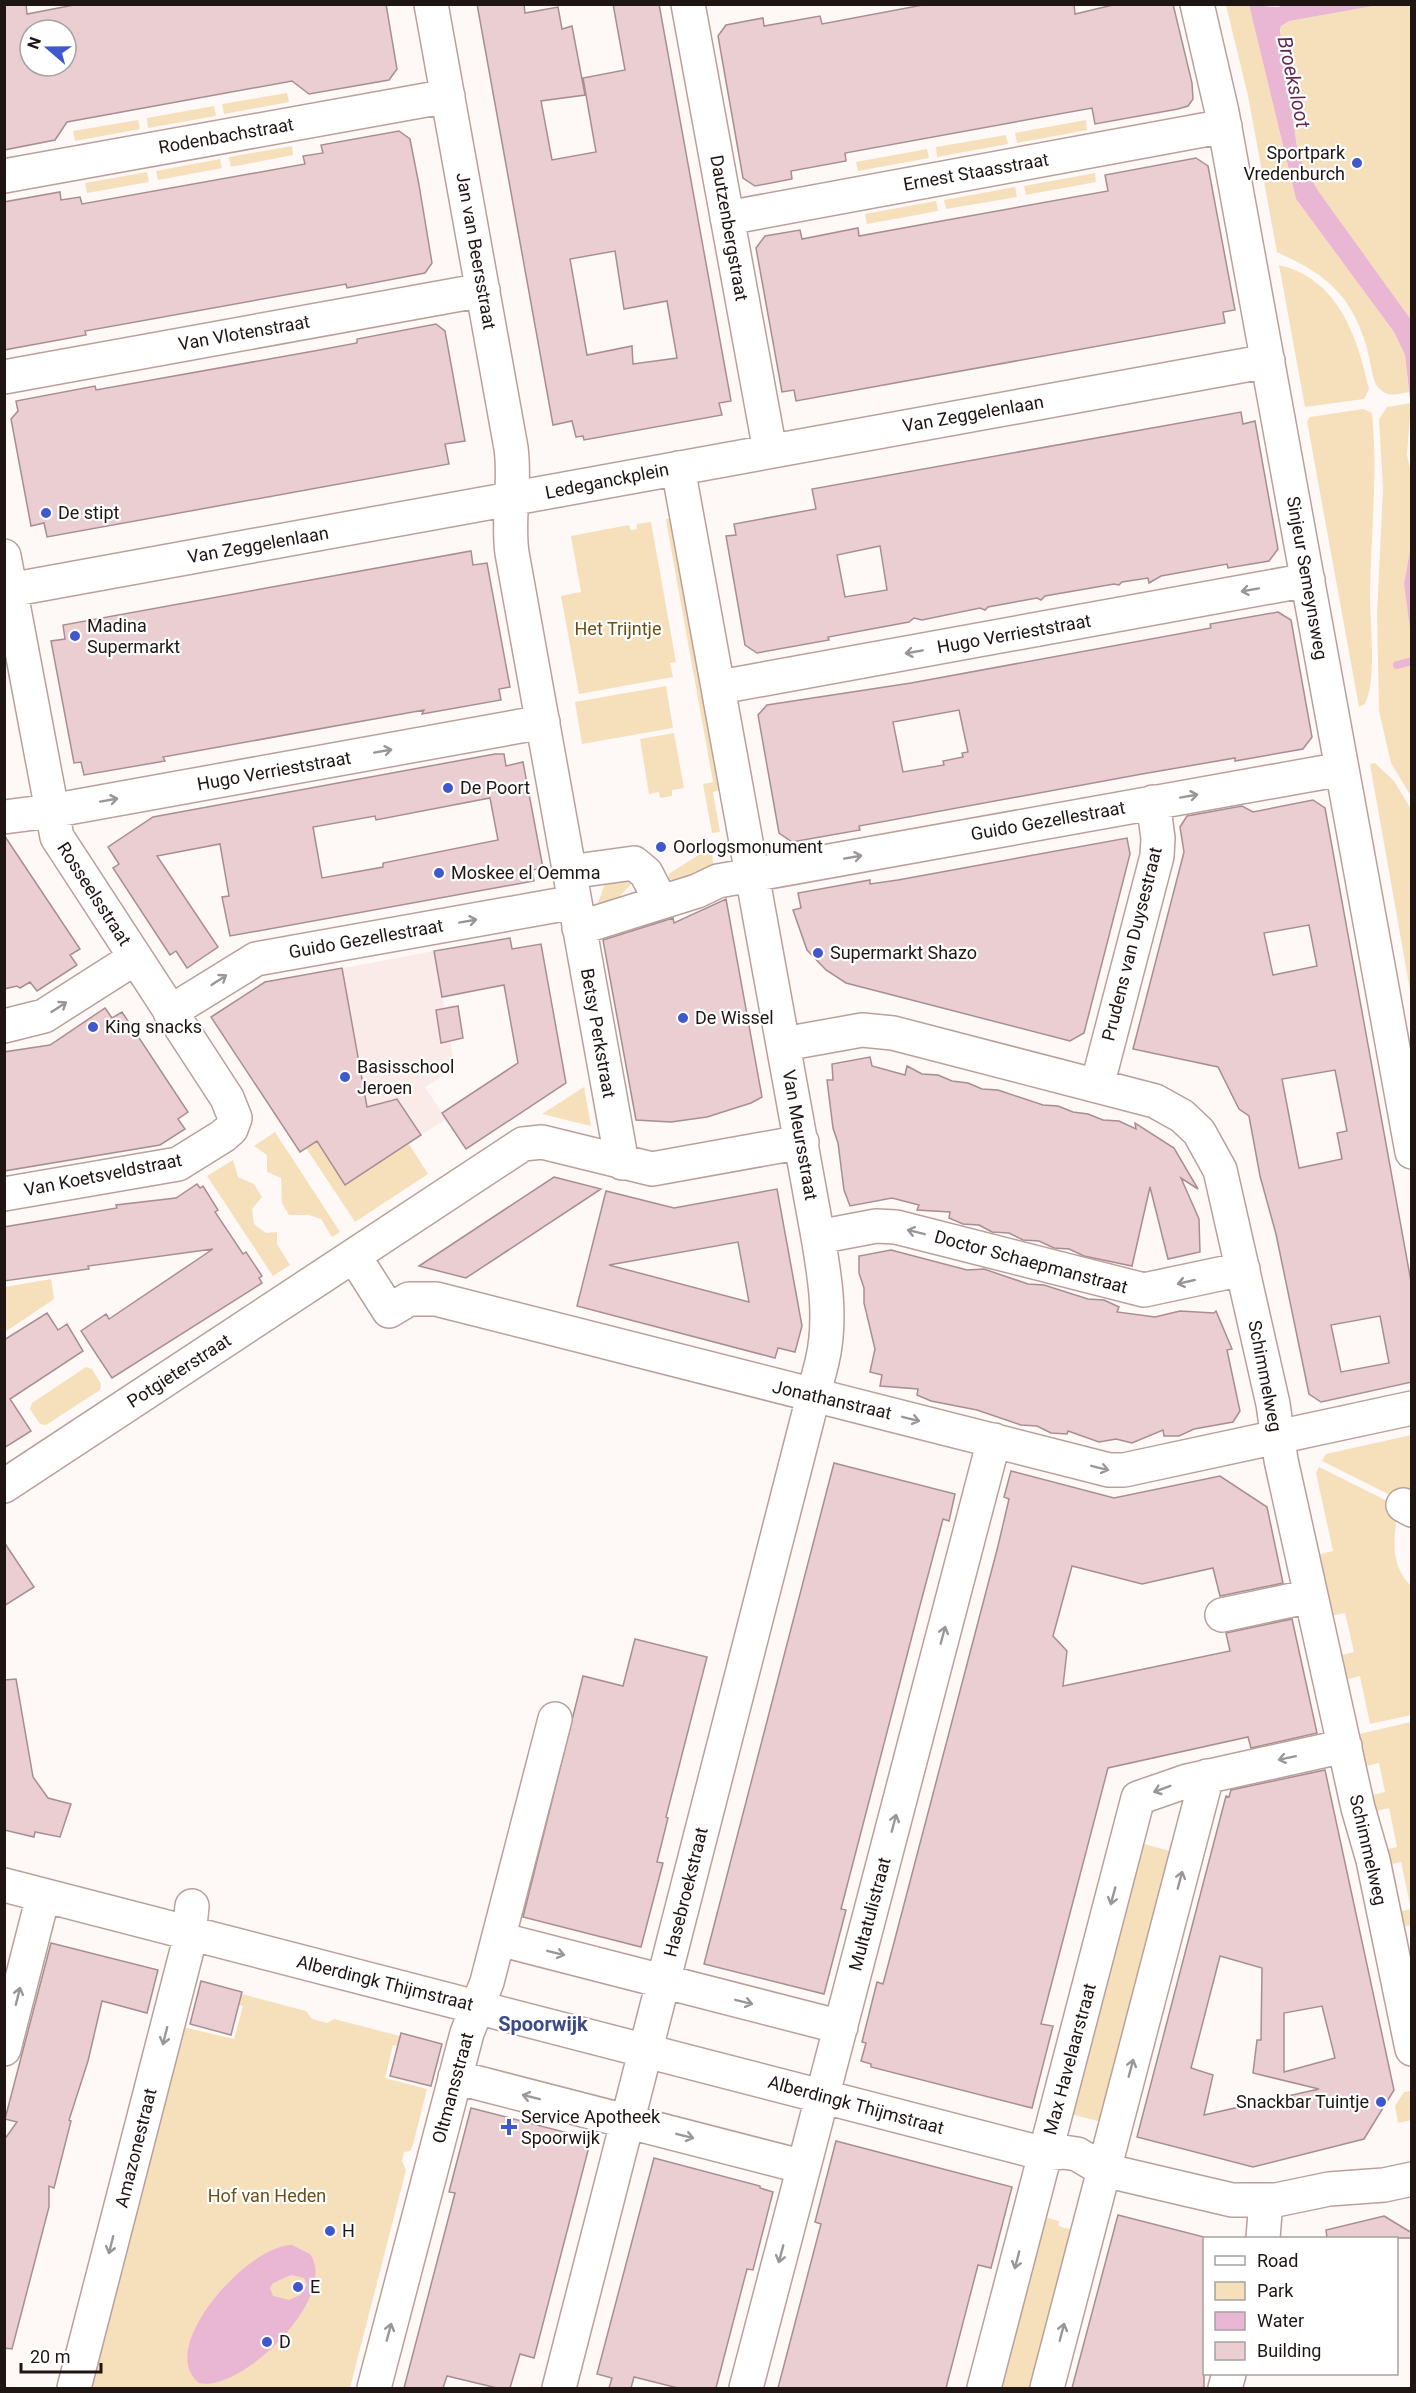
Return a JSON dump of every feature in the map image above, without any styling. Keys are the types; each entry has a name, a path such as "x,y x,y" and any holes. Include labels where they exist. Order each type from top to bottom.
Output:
{"street":[{"name":"Jan van Beersstraat","path":"431,4 511,448 514,473 511,498"},
{"name":"Sinjeur Semeynsweg","path":"1197,4 1225,126 1412,1152"},
{"name":"Dautzenbergstraat","path":"690,5 770,451"},
{"name":"Rodenbachstraat","path":"4,176 448,96"},
{"name":"Ernest Staasstraat","path":"727,218 1225,126"},
{"name":"Van Vlotenstraat","path":"4,377 483,290"},
{"name":"Van Zeggelenlaan","path":"678,468 1268,361"},
{"name":"Ledeganckplein","path":"511,498 678,468 754,875"},
{"name":"Van Zeggelenlaan","path":"8,591 511,498"},
{"path":"511,498 509,526 512,553 543,722 583,884"},
{"name":"Rosseelsstraat","path":"4,556 8,591 59,842 232,1107 235,1122 229,1131"},
{"name":"Hugo Verrieststraat","path":"720,687 1308,580"},
{"name":"Hugo Verrieststraat","path":"4,817 51,811 543,722"},
{"name":"Guido Gezellestraat","path":"754,875 1342,769"},
{"name":"Prudens van Duysestraat","path":"1097,1086 1156,856 1158,838 1153,802"},
{"path":"583,884 627,862 639,865 646,873 661,902"},
{"path":"583,884 661,902 718,881 754,875"},
{"name":"Van Meursstraat","path":"754,875 826,1288 827,1318 824,1354 813,1396"},
{"name":"Guido Gezellestraat","path":"171,1012 256,959 583,884"},
{"name":"Betsy Perkstraat","path":"583,884 622,1163"},
{"path":"4,1026 44,1016 135,958"},
{"name":"Schimmelweg","path":"784,1044 857,1030 879,1030 1164,1105 1182,1116 1199,1132 1220,1170 1243,1269 1311,1596 1373,1860 1412,2049"},
{"name":"Van Koetsveldstraat","path":"4,1194 178,1164 229,1131"},
{"path":"354,1256 530,1142 542,1142 622,1163 657,1168 802,1142"},
{"name":"Doctor Schaepmanstraat","path":"818,1237 876,1226 896,1227 1144,1290 1243,1269"},
{"name":"Jonathanstraat","path":"354,1256 389,1311 409,1299 436,1299 1116,1471 1278,1436"},
{"name":"Potgieterstraat","path":"4,1486 354,1256"},
{"name":"Hasebroekstraat","path":"559,2388 813,1396"},
{"path":"1278,1436 1412,1408"},
{"name":"Multatulistraat","path":"746,2388 994,1440"},
{"path":"1222,1615 1311,1596"},
{"name":"Oltmansstraat","path":"374,2388 466,2033 499,1939 555,1719"},
{"name":"Max Havelaarstraat","path":"984,2388 1138,1798 1172,1785 1207,1776 1345,1746"},
{"path":"1047,2388 1207,1776"},
{"name":"Alberdingk Thijmstraat","path":"5,1886 39,1894 190,1919 477,2007 1045,2154 1063,2152 1077,2154 1104,2170 1217,2198 1266,2200 1329,2189 1384,2185 1412,2179"},
{"path":"4,2049 40,1908 39,1894"},
{"name":"Amazonestraat","path":"74,2388 188,1946 190,1919"},
{"path":"499,1939 840,2027"},
{"path":"455,2077 804,2167"},
{"name":"Alberdingk Thijmstraat","path":"1329,2189 1382,2166 1412,2157"},
{"path":"1263,2237 1266,2200"}],"shaded area":[{"name":"Basisschool Jeroen","path":"434,951 455,1068 425,1087 446,1119 345,1185 316,1141 258,984"}],"green space":[{"path":"1226,5 1249,5 1296,199 1394,332 1405,355 1409,392 1387,394 1376,385 1360,327 1343,298 1322,277 1277,252 1248,96"},
{"name":"Sportpark Vredenburch","path":"1379,5 1411,5 1411,321 1305,169 1297,147 1280,36 1281,26 1288,21"},
{"path":"287,93 289,102 224,114 222,104"},
{"path":"214,106 216,116 148,128 147,118"},
{"path":"138,120 140,129 75,141 73,131"},
{"path":"1086,120 1087,130 1017,143 1015,133"},
{"path":"1006,135 1008,144 937,157 936,147"},
{"path":"292,146 293,155 231,167 229,157"},
{"path":"927,149 929,158 858,171 856,162"},
{"path":"220,159 222,168 158,180 156,171"},
{"path":"147,172 149,182 87,193 85,183"},
{"path":"1095,173 1096,182 1026,195 1024,186"},
{"path":"1015,187 1017,197 946,209 944,200"},
{"path":"936,201 938,211 867,224 865,214"},
{"path":"1279,265 1299,272 1316,283 1342,312 1351,330 1364,369 1369,389 1364,399 1305,407"},
{"path":"1411,403 1407,455 1412,477 1412,546 1404,584 1412,635 1411,796 1391,763 1379,711 1377,614 1383,489 1379,419 1387,407"},
{"path":"1363,409 1372,413 1374,436 1370,594 1372,666 1369,693 1365,704 1359,707 1307,421 1310,417"},
{"path":"672,518 721,790 713,792 720,832 712,833 703,784 713,782 667,526 666,519"},
{"name":"Het Trijntje","path":"651,522 676,662 670,663 673,677 579,694 561,596 581,592 571,536 629,525 631,530 637,529 637,524"},
{"path":"666,686 673,728 582,744 575,702"},
{"path":"674,733 684,788 672,790 672,796 660,798 659,792 649,794 640,739"},
{"path":"1375,763 1394,781 1411,809 1411,996 1370,764"},
{"path":"705,851 712,853 713,863 696,885 668,879 670,873"},
{"path":"609,873 634,881 607,910 597,905"},
{"path":"584,1087 591,1126 542,1114"},
{"path":"275,1132 340,1232 332,1237 321,1219 309,1215 289,1215 282,1203 281,1178 267,1172 267,1155 254,1146"},
{"path":"316,1141 345,1185 409,1144 428,1174 355,1222 306,1148"},
{"path":"233,1160 238,1177 254,1184 262,1197 252,1209 254,1224 266,1233 277,1232 277,1244 290,1265 273,1276 207,1176"},
{"path":"51,1279 54,1299 5,1332 5,1287"},
{"path":"86,1367 92,1369 101,1384 100,1390 46,1425 40,1424 30,1409 32,1403"},
{"path":"1411,1435 1411,1496 1402,1501 1322,1461 1326,1454"},
{"path":"1319,1467 1397,1506 1396,1558 1403,1577 1411,1586 1411,1715 1370,1724 1360,1676 1343,1680 1337,1656 1354,1652 1345,1613 1327,1617 1313,1556 1333,1551 1316,1473"},
{"path":"1411,1722 1411,1909 1401,1862 1384,1866 1380,1851 1397,1847 1389,1808 1372,1812 1368,1796 1385,1792 1379,1763 1362,1767 1355,1735"},
{"path":"1134,1841 1180,1854 1109,2124 1063,2112"},
{"path":"1411,1909 1411,1925 1397,1928 1394,1913"},
{"name":"Hof van Heden","path":"242,1994 306,2011 312,2019 327,2023 334,2019 400,2036 397,2046 393,2045 385,2078 427,2089 413,2145 410,2151 404,2152 402,2161 406,2170 350,2388 84,2388 115,2285 118,2285 120,2276 117,2273 183,2027 234,2039 243,2006 239,2005"},
{"path":"1410,2091 1411,2120 1398,2123 1395,2106 1404,2092"},
{"path":"1037,2215 1059,2221 1058,2226 1081,2232 1040,2388 991,2388"}],"water":[{"path":"1291,4 1379,5 1289,21 1281,26 1280,31 1297,147 1305,169 1411,320 1411,408 1405,355 1394,332 1296,199 1249,5 1277,7"},
{"path":"1411,546 1411,635 1404,584"},
{"path":"292,2245 310,2254 316,2272 311,2294 299,2316 282,2338 260,2358 238,2373 217,2382 199,2383 189,2367 189,2347 197,2324 212,2301 231,2280 252,2262 273,2250","holes":["291,2275 304,2278 307,2285 300,2295 289,2300 273,2296 270,2288 273,2283"]}],"building":[{"path":"4,4 26,4 27,14 79,4 386,4 397,69 389,80 309,94 292,81 67,122 55,140 4,150"},
{"path":"477,4 524,4 525,13 558,7 562,29 572,26 585,95 541,101 552,160 596,152 583,78 625,70 613,4 659,4 731,401 719,403 722,415 584,440 583,436 576,437 572,421 553,425","holes":["615,251 624,309 667,301 677,358 633,364 632,346 587,355 570,259"]},
{"path":"928,4 1074,4 1075,14 1117,4 1173,4 1192,83 1193,99 1188,106 1178,109 1095,124 1092,108 845,153 846,161 791,171 792,179 755,186 743,178 718,36 726,25 763,18 764,26 820,16 822,24"},
{"path":"399,131 410,139 419,185 432,263 425,273 347,288 346,284 85,331 86,335 4,350 4,202 60,192 61,200 80,197 82,204 305,164 303,156 323,153 321,145"},
{"path":"1196,158 1208,166 1235,310 1223,312 1225,323 796,401 794,390 782,392 756,248 765,236 800,230 802,239 858,228 859,236 1108,191 1105,175"},
{"path":"436,324 445,331 465,441 445,444 449,464 47,537 44,523 31,526 11,419 18,411 16,401 95,386 96,390 314,351 357,343 357,339"},
{"path":"1241,412 1243,424 1255,421 1278,549 1269,561 1228,568 1227,564 1161,576 1149,583 1148,578 1122,582 1119,585 1045,596 1041,600 1037,598 988,607 985,610 980,608 922,620 914,618 909,622 828,637 829,640 757,653 745,645 726,536 736,535 734,524 816,509 812,489","holes":["880,546 887,590 845,597 837,555"]},
{"path":"471,551 473,565 487,563 510,687 499,689 501,700 422,714 424,710 163,757 165,761 84,775 81,762 74,763 51,641 65,639 63,625"},
{"path":"1278,612 1291,620 1312,737 1303,749 1142,774 859,826 860,830 792,842 779,833 758,715 767,705 911,683 1211,628 1210,624","holes":["959,710 968,752 962,753 963,757 943,761 944,765 903,772 893,722"]},
{"path":"504,754 506,766 523,762 543,868 532,870 534,881 230,936 222,897 229,896 220,844 157,856 218,947 187,968 176,951 170,955 113,868 119,864 108,847 153,817","holes":["490,798 498,840 383,863 383,867 322,878 313,827 375,816 376,820"]},
{"path":"1313,800 1325,808 1412,1287 1412,1382 1321,1402 1309,1394 1276,1234 1260,1176 1249,1116 1239,1109 1218,1067 1133,1049 1184,852 1180,827 1187,816 1242,806 1253,812","holes":["1309,925 1317,966 1273,975 1264,933","1335,1070 1347,1131 1337,1133 1342,1159 1299,1168 1282,1079","1380,1316 1389,1363 1341,1372 1331,1325"]},
{"path":"4,835 80,949 70,955 77,965 37,991 30,982 20,988 17,986 4,989"},
{"path":"1127,838 1130,854 1084,1033 1070,1041 846,983 826,970 807,950 793,910 801,908 798,893 870,880 870,884 898,880"},
{"name":"De Wissel","path":"726,899 762,1097 751,1103 707,1117 671,1122 636,1120 603,940 673,918 674,923"},
{"path":"510,938 512,949 541,944 566,1083 466,1149 442,1113 518,1063 504,985 442,997 434,951"},
{"name":"Basisschool Jeroen","path":"342,968 367,1107 397,1099 421,1135 345,1185 317,1141 300,1152 211,1017 265,982"},
{"path":"458,1006 463,1038 441,1043 436,1010"},
{"path":"105,1008 112,1018 122,1012 188,1112 178,1119 185,1129 160,1145 4,1171 4,1052 50,1045"},
{"path":"870,1057 872,1066 905,1075 907,1066 922,1074 938,1075 982,1089 998,1090 1043,1105 1058,1106 1103,1120 1119,1121 1136,1129 1135,1123 1174,1148 1198,1189 1181,1178 1199,1219 1200,1252 1168,1259 1150,1187 1132,1266 1084,1256 1069,1249 1054,1248 1039,1241 1023,1240 1009,1233 992,1232 979,1225 963,1224 949,1218 950,1212 917,1210 919,1205 892,1198 850,1206 844,1190 827,1080 833,1080 832,1064"},
{"path":"554,1177 601,1189 466,1278 419,1266"},
{"path":"197,1184 200,1188 203,1186 218,1210 215,1212 243,1254 246,1252 262,1276 259,1278 262,1283 112,1378 81,1331 106,1314 109,1319 213,1249 88,1266 89,1269 4,1281 4,1227 117,1208 116,1205 176,1198"},
{"path":"777,1189 802,1326 795,1352 778,1348 775,1358 577,1306 606,1191 674,1208","holes":["738,1242 749,1302 609,1265"]},
{"path":"891,1250 967,1270 984,1269 1028,1284 1044,1285 1088,1299 1104,1300 1119,1307 1117,1312 1155,1317 1180,1311 1214,1313 1216,1311 1232,1349 1227,1350 1240,1411 1233,1422 1194,1429 1179,1436 1164,1436 1163,1430 1132,1443 1116,1439 1099,1442 1068,1431 1067,1434 1051,1433 1037,1426 1021,1425 977,1410 931,1401 917,1395 918,1389 880,1386 882,1375 870,1372 875,1349 864,1303 859,1256"},
{"path":"47,1313 58,1330 67,1324 83,1351 10,1399 31,1431 4,1448 4,1340"},
{"path":"834,1463 955,1494 949,1521 943,1519 918,1613 841,1909 846,1910 824,1994 704,1964"},
{"path":"1011,1471 1114,1498 1220,1476 1267,1507 1283,1583 1220,1596 1213,1568 1142,1584 1072,1566 1053,1636 1067,1651 1063,1686 1230,1651 1226,1633 1292,1619 1317,1733 1251,1748 1248,1737 1108,1768 1041,2024 1053,2026 1032,2108 871,2067 871,2064 861,2061 866,2043 862,2042 877,1982 883,1984 998,1546 1009,1499 1004,1497"},
{"path":"4,1542 34,1587 4,1606"},
{"path":"635,1639 707,1657 666,1817 668,1818 657,1862 663,1863 641,1947 523,1917 583,1676 623,1686"},
{"path":"16,1679 33,1777 48,1798 71,1804 60,1837 35,1832 34,1837 4,1830 4,1680"},
{"path":"1325,1770 1394,2090 1364,2139 1253,2167 1137,2137 1226,1796 1229,1797 1231,1790","holes":["1220,1956 1262,1968 1261,2040 1257,2040 1253,2073 1319,2089 1204,2115 1213,2075 1191,2068","1322,2006 1335,2058 1284,2072 1284,2013"]},
{"path":"51,1943 158,1970 147,2013 102,2001 88,2061 69,2120 71,2121 54,2188 49,2186 49,2207 12,2349 4,2348 4,2140 17,2122 5,2119"},
{"path":"201,1981 242,1992 231,2035 190,2024"},
{"path":"401,2033 442,2044 431,2086 390,2076"},
{"path":"471,2108 591,2139 534,2358 520,2354 510,2388 497,2388 447,2376 443,2388 404,2388 455,2193 449,2192"},
{"path":"836,2141 1012,2187 991,2268 978,2265 946,2388 778,2388 821,2224 815,2222"},
{"path":"654,2158 760,2186 760,2188 773,2192 753,2270 747,2269 716,2388 678,2388 634,2377 631,2388 609,2388 612,2378 597,2374"},
{"path":"1118,2215 1204,2237 1204,2388 1072,2388"},
{"path":"1384,2216 1412,2233 1412,2238 1327,2237 1326,2230"}],"waterway":[{"path":"1397,665 1412,661"}],"place":[{"name":"Sportpark Vredenburch","path":"1357,163"},
{"name":"De stipt","path":"46,513"},
{"name":"Madina Supermarkt","path":"75,636"},
{"name":"De Poort","path":"448,788"},
{"name":"Oorlogsmonument","path":"661,847"},
{"name":"Moskee el Oemma","path":"439,873"},
{"name":"Supermarkt Shazo","path":"818,953"},
{"name":"De Wissel","path":"683,1018"},
{"name":"King snacks","path":"93,1027"},
{"name":"Basisschool Jeroen","path":"345,1077"},
{"name":"Snackbar Tuintje","path":"1381,2102"},
{"name":"Service Apotheek Spoorwijk","path":"509,2127"},
{"name":"H","path":"330,2231"},
{"name":"E","path":"298,2287"},
{"name":"D","path":"267,2342"}],"district":[{"name":"Spoorwijk","path":"543,2024"}],"water label":[{"name":"Broeksloot","path":"1294,82"}]}
